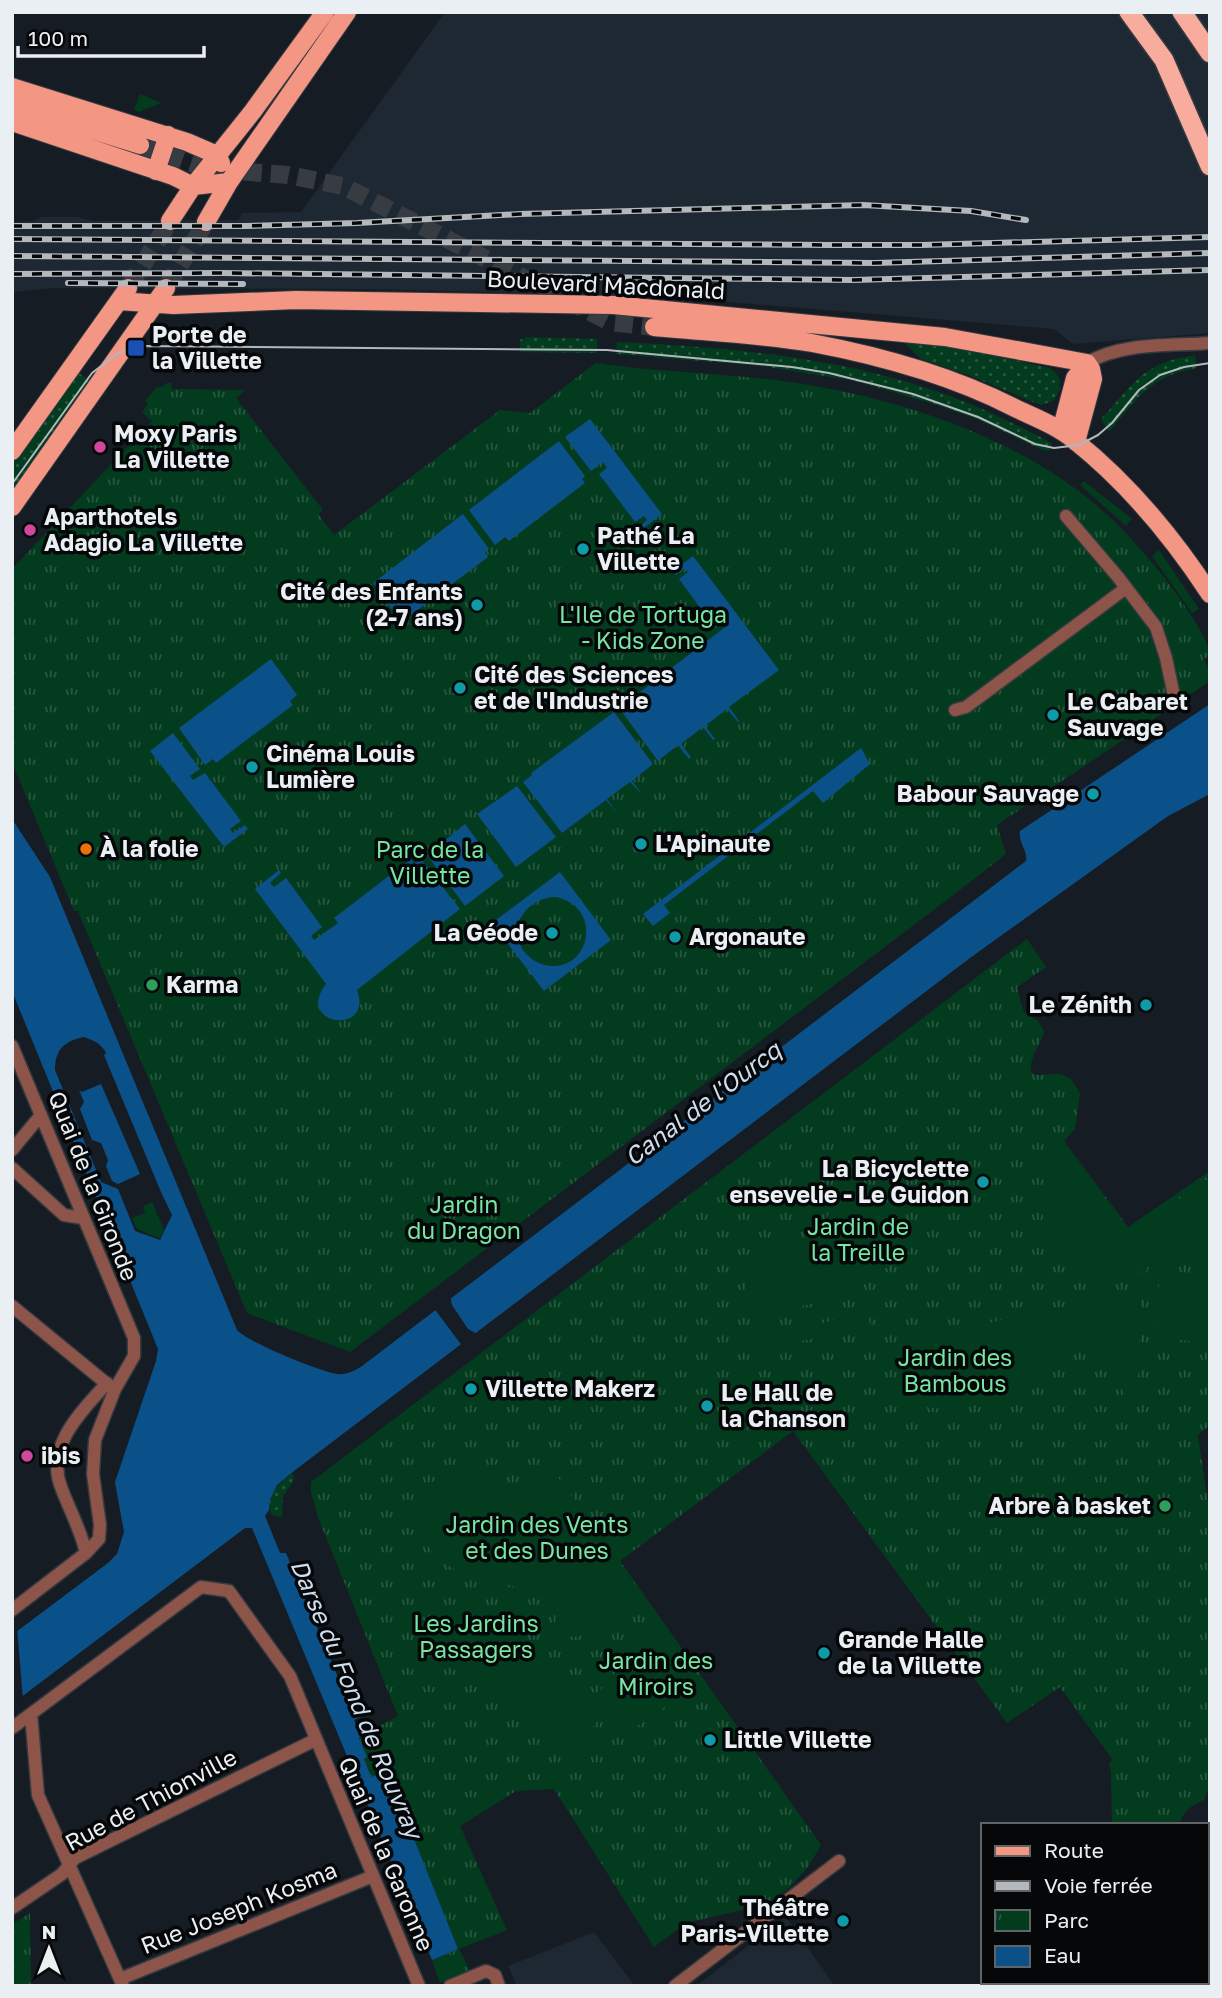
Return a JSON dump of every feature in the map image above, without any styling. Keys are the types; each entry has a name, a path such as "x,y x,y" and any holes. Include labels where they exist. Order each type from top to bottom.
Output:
{"highway":[{"path":"1129,12 1164,60 1210,166"},
{"path":"1182,12 1210,53"}],"main road":[{"path":"170,220 325,12"},
{"path":"206,222 229,182 347,12"},
{"path":"12,87 168,135 217,155 229,182"},
{"path":"12,105 140,145"},
{"path":"253,111 270,122"},
{"path":"12,122 193,186 229,182"},
{"path":"156,171 168,135"},
{"path":"12,507 166,288"},
{"name":"Boulevard Macdonald","path":"12,451 124,295 155,305 309,300 607,312 945,337 1087,363"},
{"name":"Boulevard Macdonald","path":"654,327 810,343 876,358 974,388 1061,431 1104,465 1152,515 1210,594"},
{"path":"1061,431 1075,378 1087,363 1093,379 1076,442"}],"street":[{"path":"1087,363 1103,354 1120,350 1210,342"},
{"path":"1066,516 1156,627 1173,691"},
{"path":"955,710 966,707 1126,588"},
{"name":"Quai de la Gironde","path":"12,1046 135,1343 134,1356 111,1386"},
{"path":"12,1150 41,1115"},
{"path":"12,1168 64,1214 83,1218"},
{"path":"12,1306 111,1386"},
{"path":"86,1553 83,1539 60,1484 58,1459 62,1441 72,1424 111,1386"},
{"path":"12,1609 86,1553 99,1539 93,1457 111,1386"},
{"name":"Quai de la Garonne","path":"32,1714 201,1587 229,1591 290,1676 419,1986"},
{"path":"12,1728 32,1714"},
{"path":"32,1714 38,1794 122,1982"},
{"name":"Rue de Thionville","path":"12,1908 62,1874 75,1858 315,1740"},
{"path":"676,1986 839,1861"},
{"name":"Rue Joseph Kosma","path":"122,1982 373,1876"},
{"path":"450,1986 486,1971 495,1975 499,1986"}],"shaded area":[{"path":"445,12 1210,12 1210,333 1073,344 1054,329 655,296 370,289 53,288 12,292 12,222 34,221 41,217 77,217 93,221 238,220 242,213 301,212"},
{"path":"786,1917 835,1986 696,1986"},
{"path":"594,1932 635,1986 517,1986 508,1966"}],"green space":[{"path":"140,94 162,103 139,112 134,110"},
{"path":"525,337 597,339 597,353 520,352 520,339 525,340"},
{"path":"902,340 938,343 1050,368 1058,375 1060,388 1053,401 1041,405 921,359"},
{"path":"617,342 717,348 818,361 868,371 964,401 1052,444 1050,451 1042,450 979,420 855,381 762,366 616,354"},
{"path":"1195,355 1197,368 1168,376 1146,390 1109,432 1101,419 1140,376 1162,363"},
{"name":"Parc de la Villette","path":"596,363 772,380 838,390 919,412 998,443 1070,485 1103,511 1136,544 1178,595 1196,622 1208,646 1210,655 1204,659 1210,672 1210,681 997,825 1006,854 350,1352 247,1313 78,911 74,911 12,762 12,569 152,421 142,412 148,404 145,401 156,388 167,383 171,383 172,389 246,390 236,398 323,510 318,514 334,535 500,410 530,413"},
{"path":"77,372 94,383 12,499 12,462"},
{"path":"1084,481 1132,519 1126,526 1080,485"},
{"path":"1159,550 1199,609 1192,613 1152,556"},
{"path":"1027,939 1046,967 1017,987 1023,1011 1038,1021 1044,1032 1033,1056 1031,1072 1037,1075 1060,1074 1071,1079 1080,1093 1075,1129 1064,1141 1128,1227 1210,1171 1210,1425 1198,1435 1210,1518 1210,1784 1204,1800 1188,1809 1180,1823 1112,1823 1109,1764 1112,1759 1060,1687 1007,1723 793,1431 620,1561 821,1845 808,1867 790,1887 763,1905 686,1923 654,1947 554,1789 516,1791 460,1826 507,1930 459,1949 470,1971 440,1983 432,1960 458,1949 387,1771 371,1778 364,1759 366,1757 359,1737 398,1716 318,1517 311,1482"},
{"path":"1057,1134 1128,1229 1151,1213 1147,1271 1118,1274 1087,1272 1061,1261 1051,1250 1045,1236 1043,1212"},
{"path":"1197,1180 1210,1180 1210,1260 1155,1270 1158,1211 1191,1192"},
{"name":"Jardin de la Treille","path":"850,1198 873,1202 895,1220 909,1251 865,1281 830,1298 783,1310 736,1313 749,1277 751,1259 768,1238 789,1239 804,1255 818,1243 829,1212"},
{"path":"152,1202 164,1230 158,1238 137,1229 132,1218 145,1213 143,1206"},
{"path":"1210,1270 1210,1345 1158,1336 1159,1281"},
{"name":"Jardin des Bambous","path":"1141,1290 1137,1410 1092,1350 1083,1349 962,1411 926,1407 904,1400 898,1371 905,1341"},
{"path":"864,1307 871,1326 761,1350 749,1333 808,1327 837,1319"},
{"name":"Jardin des Vents et des Dunes","path":"550,1466 644,1597 602,1628 579,1636 555,1632 556,1603 543,1594 458,1572 436,1557 414,1527 415,1510 428,1487 438,1476 464,1471 515,1489 527,1486"},
{"path":"293,1473 294,1480 283,1496 282,1517 271,1515 270,1501 274,1490"},
{"name":"Les Jardins Passagers","path":"465,1597 533,1621 520,1640 558,1681 563,1677 599,1719 568,1761 524,1708 515,1714 484,1671 462,1682 429,1623"},
{"name":"Jardin des Miroirs","path":"659,1622 701,1682 619,1739 595,1696"},
{"path":"30,1913 31,1986 12,1986 12,1924"}],"water":[{"path":"590,419 662,514 641,530 639,527 647,520 644,516 635,522 599,474 607,468 603,462 591,471 565,437"},
{"path":"559,441 585,476 582,479 585,483 509,541 505,537 495,545 469,510"},
{"path":"463,514 489,549 485,552 488,557 411,615 408,611 398,618 373,583"},
{"path":"693,556 779,670 729,707 738,722 727,709 705,726 715,739 713,740 703,727 681,744 691,757 689,759 678,745 658,761 619,708 728,625 724,621 715,628 679,579 688,572 684,569 676,575 673,571"},
{"path":"271,659 297,695 290,701 293,705 216,763 213,759 205,765 179,728"},
{"path":"1210,704 1210,794 1168,816 970,958 277,1485 265,1516 280,1553 286,1553 349,1704 361,1709 363,1716 354,1720 361,1736 359,1738 367,1757 364,1759 371,1777 387,1771 458,1949 432,1960 252,1528 245,1528 12,1704 12,1635 117,1554 124,1532 115,1482 158,1349 12,991 12,819 50,877 237,1330 285,1356 341,1374 362,1366 1026,861 1020,831","holes":["84,1037 100,1045 106,1053 104,1055 172,1215 160,1240 135,1231 118,1189 101,1182 55,1070 62,1048"]},
{"path":"614,712 653,764 632,781 642,794 630,782 607,799 617,813 606,800 562,833 523,782 531,773"},
{"path":"173,733 200,769 190,776 193,780 205,773 241,821 230,829 233,833 245,825 248,829 224,847 150,751"},
{"path":"861,748 870,764 823,803 813,791 664,905 670,913 653,926 643,914"},
{"path":"517,786 556,837 516,867 477,814"},
{"path":"465,824 504,876 465,906 427,855"},
{"path":"411,859 414,864 421,859 460,909 357,990 359,1005 355,1014 336,1020 326,1016 320,1009 319,998 326,984 255,889 279,870 281,873 270,883 274,887 286,878 322,927 311,936 314,940 338,923 334,918"},
{"path":"560,872 611,940 544,991 492,923","holes":["555,897 571,903 581,913 586,925 586,938 581,950 573,960 560,965 538,963 527,955 519,941 517,931 523,914 536,902 545,899"]},
{"path":"101,1084 140,1174 118,1184 112,1181 101,1143 92,1140 80,1109 84,1102 79,1090 82,1092"}],"pier":[{"path":"450,1294 452,1305 468,1329 479,1335 463,1347 433,1307"},
{"path":"17,1627 23,1700 12,1707 12,1630"}],"tunnel":[{"path":"140,145 209,169 288,175 343,186 610,322 654,327"},
{"path":"128,288 170,221"},
{"path":"166,288 206,222"}],"tram line":[{"path":"12,484 92,373 118,353 147,346 607,350 792,367 829,373 913,394 978,417 1035,444 1054,448 1079,445 1098,435 1112,423 1139,390 1160,375 1184,367 1210,363"}],"railway":[{"path":"12,226 244,226 520,214 863,205 971,211 1026,220"},
{"path":"12,239 922,245 1210,237"},
{"path":"12,256 875,263 1210,253"},
{"path":"12,274 222,273 853,280 1210,270"},
{"path":"68,283 243,284"}],"place":[{"name":"Porte de la Villette","path":"136,348"},
{"name":"Moxy Paris La Villette","path":"100,447"},
{"name":"Aparthotels Adagio La Villette","path":"30,530"},
{"name":"Pathé La Villette","path":"583,549"},
{"name":"Cité des Enfants (2-7 ans)","path":"477,605"},
{"name":"Cité des Sciences et de l'Industrie","path":"460,688"},
{"name":"Le Cabaret Sauvage","path":"1053,715"},
{"name":"Cinéma Louis Lumière","path":"252,767"},
{"name":"Babour Sauvage","path":"1093,794"},
{"name":"L'Apinaute","path":"641,844"},
{"name":"À la folie","path":"86,849"},
{"name":"La Géode","path":"552,933"},
{"name":"Argonaute","path":"675,937"},
{"name":"Karma","path":"152,985"},
{"name":"Le Zénith","path":"1146,1005"},
{"name":"La Bicyclette ensevelie - Le Guidon","path":"983,1182"},
{"name":"Villette Makerz","path":"471,1389"},
{"name":"Le Hall de la Chanson","path":"707,1406"},
{"name":"ibis","path":"27,1456"},
{"name":"Arbre à basket","path":"1165,1506"},
{"name":"Grande Halle de la Villette","path":"824,1653"},
{"name":"Little Villette","path":"710,1740"},
{"name":"Théâtre Paris-Villette","path":"843,1921"}],"park label":[{"name":"L'Ile de Tortuga - Kids Zone","path":"643,628"},
{"name":"Jardin du Dragon","path":"464,1218"}],"water label":[{"name":"Canal de l'Ourcq","path":"703,1104"},
{"name":"Darse du Fond de Rouvray","path":"356,1699"}]}
